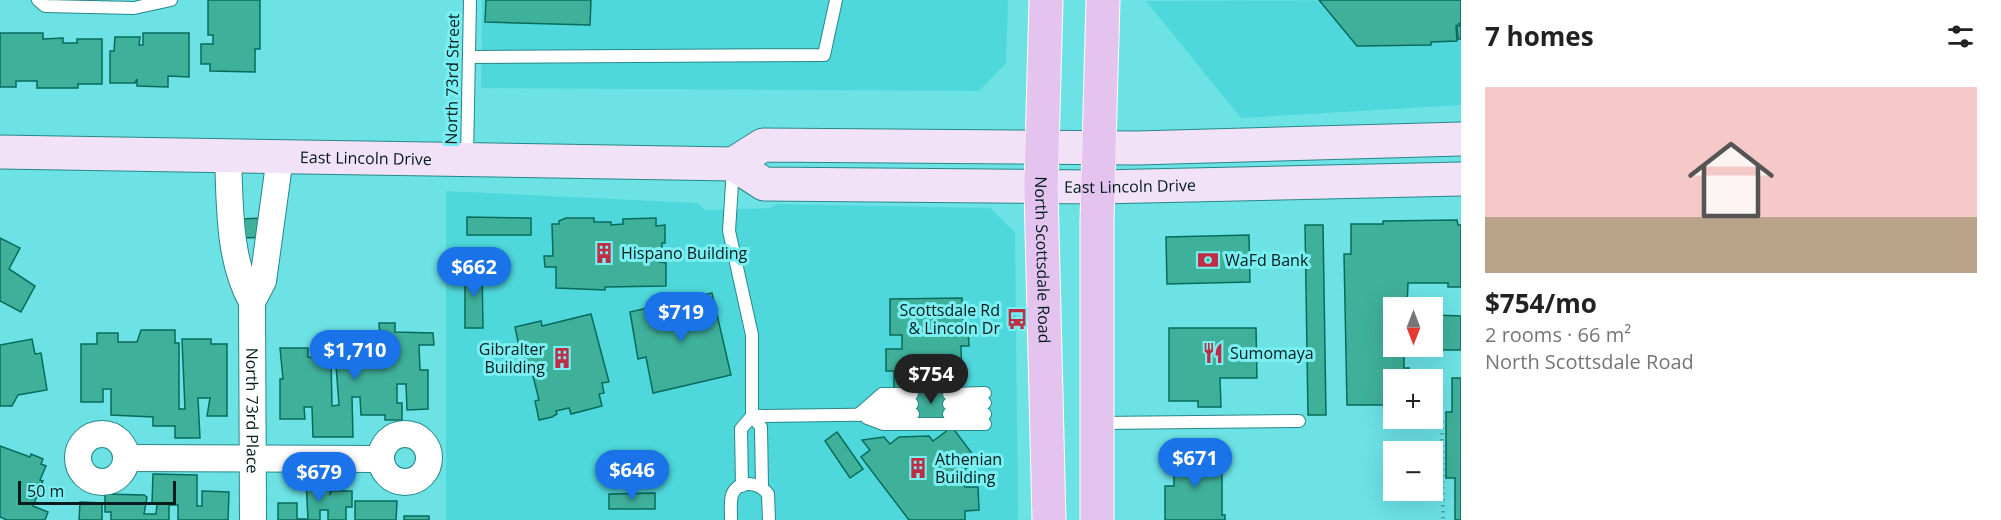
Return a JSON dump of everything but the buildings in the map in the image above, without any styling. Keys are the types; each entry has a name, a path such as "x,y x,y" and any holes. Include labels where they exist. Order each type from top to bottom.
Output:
{"main road":[{"name":"North Scottsdale Road","path":"1046,0 1041,187 1049,520"},
{"path":"1097,520 1098,187 1103,0"},
{"path":"733,164 763,146 1099,147 1461,139"},
{"name":"East Lincoln Drive","path":"0,152 733,164 764,184 1098,187 1461,179"}],"street":[{"name":"North 73rd Place","path":"228,156 231,226 240,281 252,302"},
{"name":"North 73rd Place","path":"253,520 252,302 263,281 280,157"},
{"path":"126,458 381,459"}],"lane":[{"path":"38,0 45,6 134,8 171,0"},
{"name":"North 73rd Street","path":"467,159 470,0"},
{"path":"469,57 824,54 836,0"},
{"path":"733,164 729,231 752,335 752,416 761,427 762,487 769,500 769,520"},
{"path":"742,486 741,429 752,416 858,415 912,404 882,394 858,415"},
{"path":"985,409 949,404 985,409"},
{"path":"858,415 883,424 985,409"},
{"path":"1097,423 1299,421"},
{"path":"731,520 733,494 742,486 752,484 762,487"}],"path":[{"path":"1442,429 1443,520"}],"shaded area":[{"path":"482,0 1008,0 1006,63 979,91 481,88"},
{"path":"1461,0 1461,105 1241,118 1146,1"},
{"path":"446,191 698,203 705,210 770,208 777,204 990,208 1015,232 1018,520 446,520"}],"place":[{"name":"Hispano Building","path":"604,253"},
{"name":"WaFd Bank","path":"1208,260"},
{"name":"Scottsdale Rd & Lincoln Dr","path":"1017,319"},
{"name":"Sumomaya","path":"1213,353"},
{"name":"Gibralter Building","path":"562,358"},
{"name":"Athenian Building","path":"918,468"}]}
